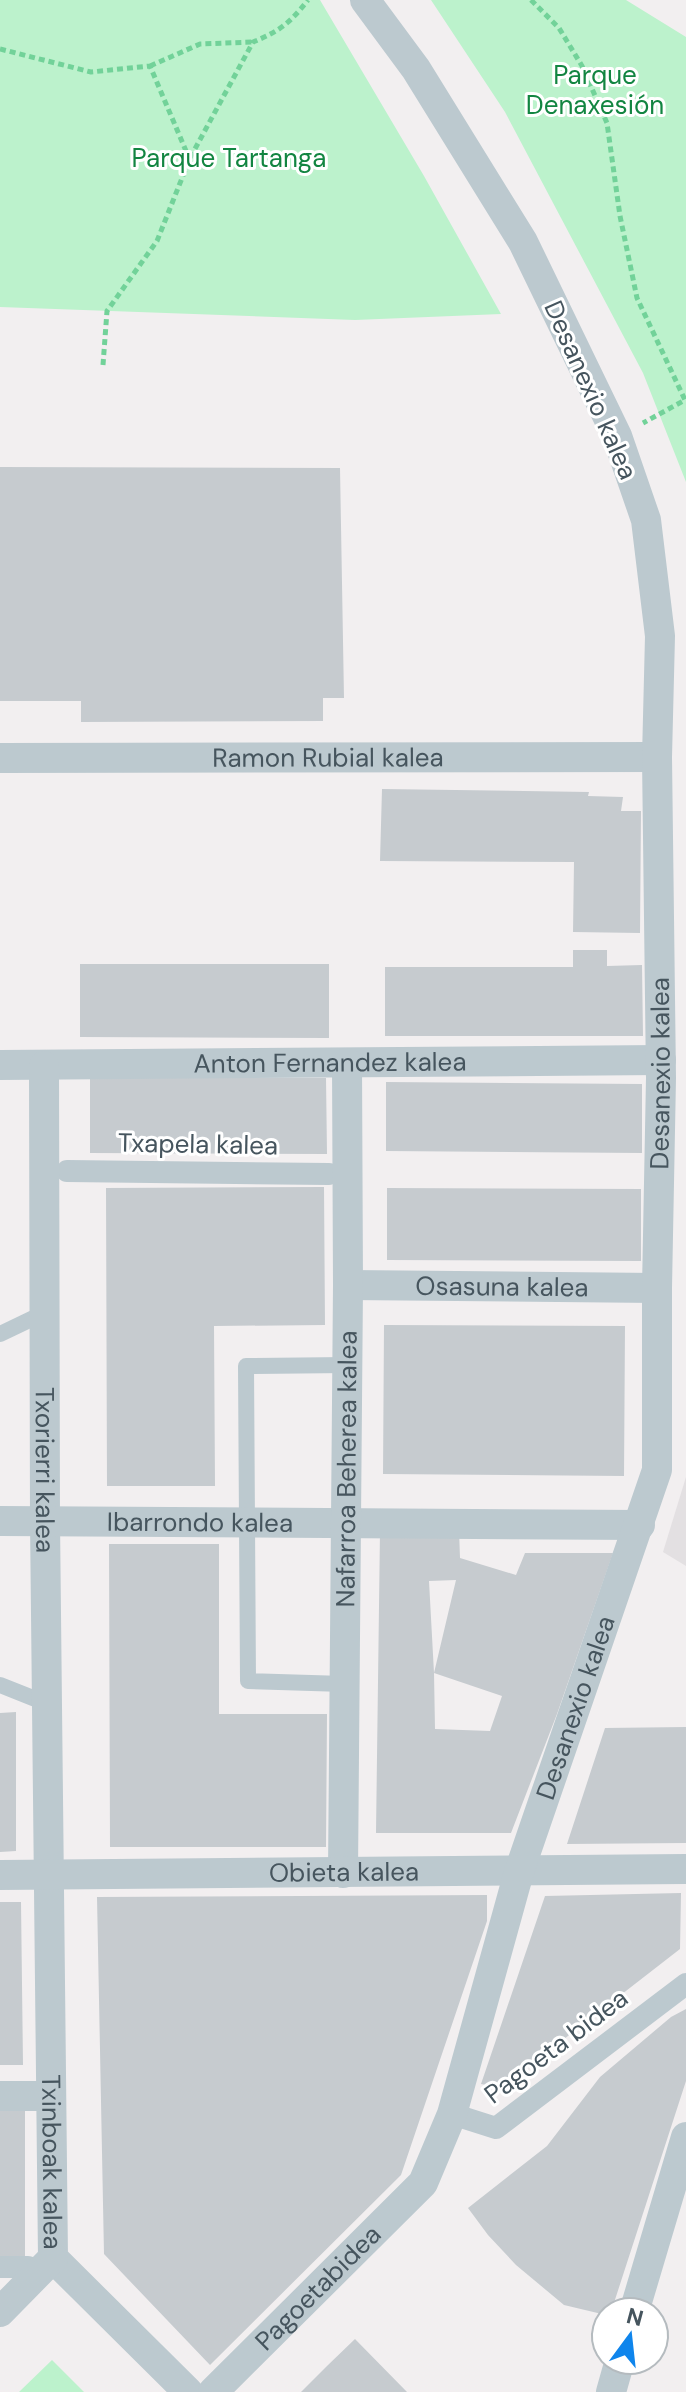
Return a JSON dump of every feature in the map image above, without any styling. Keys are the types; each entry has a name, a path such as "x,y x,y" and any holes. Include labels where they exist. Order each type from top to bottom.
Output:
{"street":[{"name":"Desanexio kalea","path":"365,0 416,69 523,242 617,436 646,520 660,636 657,757 661,1060 657,1470 519,1872 452,2114 423,2183"},
{"name":"Ramon Rubial kalea","path":"0,758 657,757"},
{"name":"Anton Fernandez kalea","path":"0,1065 661,1060"},
{"name":"Nafarroa Beherea kalea","path":"343,1873 347,1063"},
{"name":"Txorierri kalea","path":"44,1066 45,1521 51,1875"},
{"name":"Txapela kalea","path":"67,1171 329,1174"},
{"name":"Osasuna kalea","path":"348,1285 657,1288"},
{"name":"Ibarrondo kalea","path":"0,1521 640,1525"},
{"name":"Obieta kalea","path":"0,1875 686,1869"},
{"name":"Txinboak kalea","path":"51,1875 50,2096 40,2262 188,2392"},
{"name":"Pagoeta bidea","path":"452,2114 496,2128 686,1984"},
{"path":"0,2096 50,2096"},
{"path":"639,2296 686,2137"},
{"name":"Pagoetabidea","path":"213,2392 423,2183"},
{"path":"0,2267 40,2262"},
{"path":"0,2312 40,2262"}],"lane":[{"path":"0,1334 44,1313"},
{"path":"344,1684 248,1681 246,1366 347,1365"},
{"path":"0,1685 48,1704"}],"path":[{"path":"0,49 91,72 150,66 200,44 253,42 275,33 291,22 308,0"},
{"path":"531,0 559,28 582,66 607,123 620,216 637,298 685,400 617,436"},
{"path":"103,365 107,311 157,241 190,158 253,42"},
{"path":"150,66 190,158"}],"shaded area":[{"path":"686,1477 686,1566 663,1552"}],"green space":[{"name":"Parque Tartanga","path":"0,0 320,0 501,314 355,320 0,307"},
{"name":"Parque Denaxesión","path":"431,0 626,0 686,37 686,482 643,373 505,112"},
{"path":"52,2360 84,2392 19,2392"}],"building":[{"path":"0,467 340,468 344,698 323,698 323,721 81,722 81,701 0,701"},
{"path":"382,789 589,792 588,796 623,797 621,811 641,811 640,933 573,932 574,862 380,861"},
{"path":"573,950 607,950 607,966 642,965 643,1036 385,1036 385,967 573,967"},
{"path":"80,964 329,964 329,1038 80,1037"},
{"path":"90,1078 326,1078 327,1154 90,1153"},
{"path":"386,1082 642,1084 642,1153 386,1151"},
{"path":"324,1187 325,1325 214,1326 215,1486 107,1486 106,1188"},
{"path":"387,1188 641,1189 641,1261 387,1260"},
{"path":"384,1325 625,1326 624,1476 383,1474"},
{"path":"459,1530 460,1558 516,1575 525,1553 613,1553 557,1714 511,1833 376,1833 380,1531","holes":["456,1580 434,1673 429,1581","434,1673 502,1696 490,1731 435,1729"]},
{"path":"109,1544 219,1544 219,1714 327,1714 326,1847 110,1847"},
{"path":"16,1712 16,1851 0,1852 0,1713"},
{"path":"686,1727 686,1843 567,1844 605,1728"},
{"path":"681,1893 680,1949 501,2088 481,2084 545,1896"},
{"path":"487,1895 487,1921 401,2175 210,2365 104,2254 97,1897"},
{"path":"0,1902 21,1902 23,2065 0,2065"},
{"path":"686,2009 686,2081 616,2296 590,2296 590,2311 564,2305 516,2265 468,2208 547,2146 600,2077 671,2017"},
{"path":"0,2107 25,2107 25,2264 0,2264"},
{"path":"355,2339 407,2392 301,2392 328,2365"}]}
